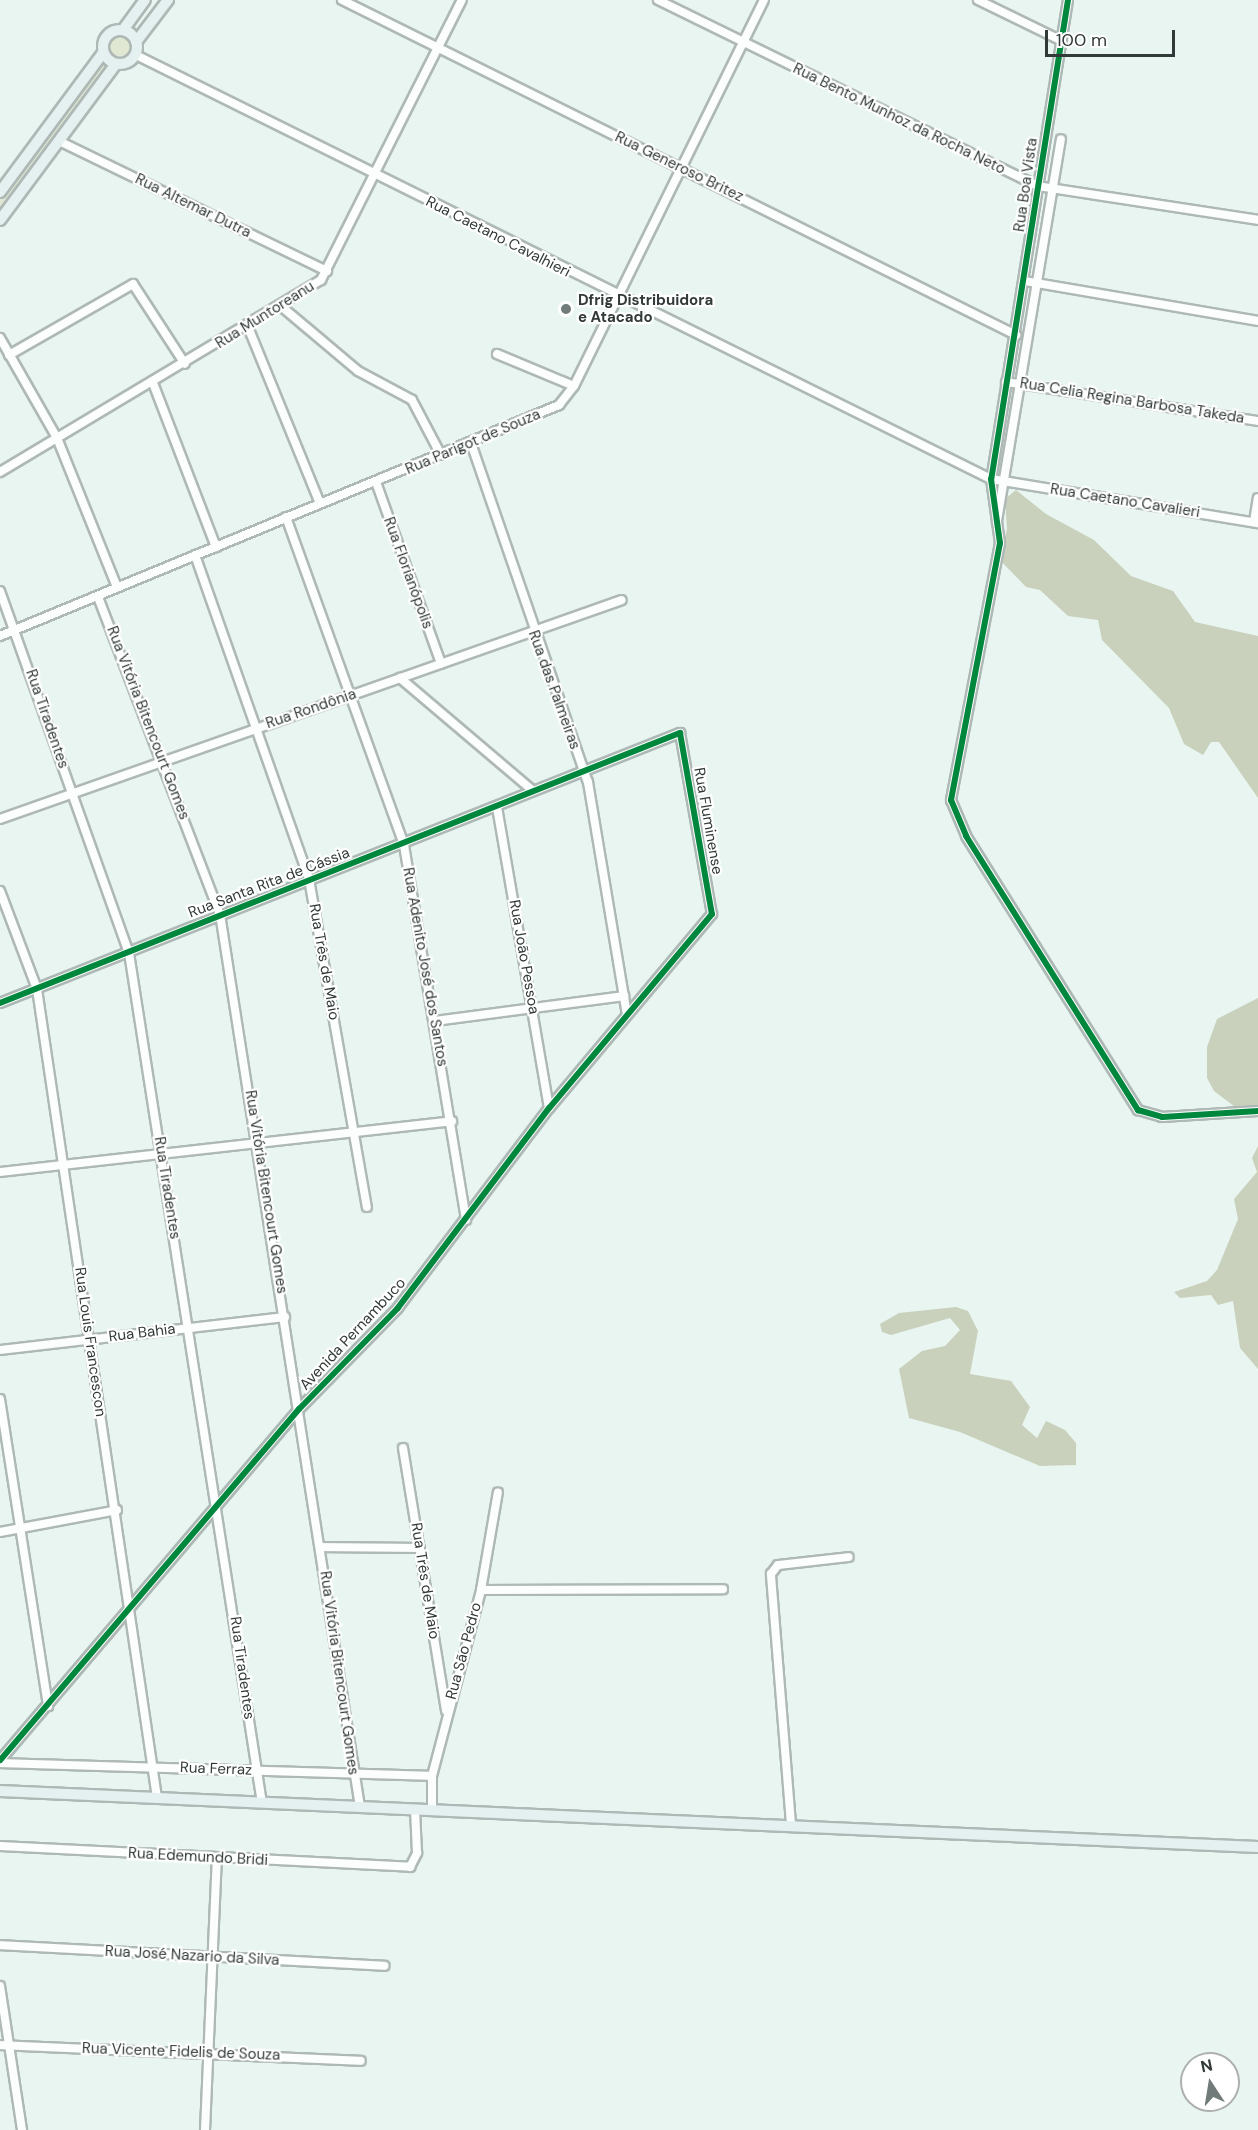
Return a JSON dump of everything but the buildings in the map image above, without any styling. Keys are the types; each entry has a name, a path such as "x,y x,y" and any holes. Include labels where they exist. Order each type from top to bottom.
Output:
{"main road":[{"path":"0,192 103,54 106,36 123,30 145,0"},
{"path":"0,220 116,64 135,54 136,42 168,0"},
{"path":"123,30 136,42"},
{"path":"103,54 116,64"},
{"path":"0,1791 791,1824 1258,1847"}],"street":[{"name":"Rua Generoso Britez","path":"342,0 1016,334"},
{"name":"Rua Muntoreanu","path":"0,472 282,307 327,272 378,176 462,0"},
{"name":"Rua Bento Munhoz da Rocha Neto","path":"658,0 1037,186 1258,220"},
{"name":"Rua Parigot de Souza","path":"0,636 98,597 320,502 533,420 559,405 574,386 764,0"},
{"path":"978,0 1062,41"},
{"name":"Rua Boa Vista","path":"997,521 991,479 1025,281 1037,186 1068,0"},
{"name":"Rua Caetano Cavalhieri","path":"135,54 617,296 991,479"},
{"name":"Rua Boa Vista","path":"997,521 1007,483 1061,139"},
{"name":"Rua Altemar Dutra","path":"59,141 327,272"},
{"path":"1025,281 1258,321"},
{"path":"9,355 133,284 185,364"},
{"path":"282,307 358,371 412,400 441,455"},
{"path":"248,327 320,502"},
{"path":"0,338 57,438 117,588"},
{"path":"497,354 574,386"},
{"name":"Rua Celia Regina Barbosa Takeda","path":"1006,382 1258,421"},
{"path":"153,383 216,547"},
{"name":"Rua das Palmeiras","path":"471,443 582,771 627,1014"},
{"name":"Rua Caetano Cavalieri","path":"991,479 1256,522"},
{"name":"Rua Florianópolis","path":"376,482 441,664"},
{"path":"1256,522 1258,498"},
{"name":"Rua Adenito José dos Santos","path":"285,517 404,845 452,1121 466,1220"},
{"path":"997,521 1000,543 951,786 955,811 1138,1110 1162,1117 1258,1111"},
{"name":"Rua Três de Maio","path":"195,555 259,728 309,879 356,1132 367,1207"},
{"name":"Rua Tiradentes","path":"0,591 129,953 218,1505 262,1803"},
{"name":"Rua Vitória Bitencourt Gomes","path":"98,597 163,760 220,914 258,1142 360,1807"},
{"name":"Rua Rondônia","path":"0,819 622,600"},
{"path":"400,678 532,790"},
{"name":"Rua Santa Rita de Cássia","path":"0,1003 309,879 404,845 497,807 532,790 680,733"},
{"name":"Rua Fluminense","path":"680,733 712,914"},
{"name":"Rua João Pessoa","path":"497,807 549,1108"},
{"name":"Rua Louis Francescon","path":"0,891 37,989 67,1164 88,1340 117,1510 157,1798"},
{"name":"Avenida Pernambuco","path":"0,1762 299,1409 398,1308 549,1108 712,914"},
{"path":"435,1021 624,996"},
{"path":"0,1172 161,1152 452,1121"},
{"name":"Rua Bahia","path":"0,1350 285,1317"},
{"path":"0,1399 48,1706"},
{"name":"Rua Três de Maio","path":"403,1448 447,1714"},
{"name":"Rua São Pedro","path":"432,1810 432,1776 481,1590 498,1492"},
{"path":"0,1532 117,1510"},
{"path":"321,1547 420,1548"},
{"path":"791,1824 771,1575 778,1565 849,1557"},
{"path":"481,1590 723,1589"},
{"name":"Rua Ferraz","path":"0,1762 432,1776"},
{"name":"Rua Edemundo Bridi","path":"0,1846 396,1868 415,1863 415,1809"},
{"path":"205,2130 217,1859"},
{"name":"Rua José Nazario da Silva","path":"0,1945 384,1966"},
{"path":"0,1986 5,2045 22,2130"},
{"name":"Rua Vicente Fidelis de Souza","path":"5,2045 210,2052 361,2061"}],"green space":[{"path":"119,33 129,37 133,47 129,57 119,61 109,57 105,47 109,37"},
{"path":"102,63 108,67 0,211 0,198"},
{"path":"1016,490 1046,514 1094,540 1131,576 1173,591 1195,622 1258,636 1258,798 1219,742 1211,742 1203,755 1184,744 1169,708 1102,640 1098,620 1068,616 1040,590 1026,587 1000,560 1007,529 1005,499"},
{"path":"1258,998 1258,1114 1239,1110 1214,1091 1207,1078 1207,1047 1217,1019"},
{"path":"1258,1146 1258,1369 1240,1348 1233,1301 1218,1305 1211,1295 1180,1298 1174,1292 1207,1281 1217,1270 1238,1219 1234,1199 1257,1172 1252,1158"},
{"path":"956,1307 968,1311 978,1331 970,1374 1011,1381 1030,1407 1022,1425 1037,1438 1046,1421 1065,1430 1076,1443 1076,1465 1040,1466 960,1432 909,1418 899,1369 922,1351 945,1346 960,1330 950,1318 891,1335 882,1332 880,1324 899,1313"}],"cycle path":[{"path":"1068,0 991,479 1000,543 951,800 966,836 1138,1110 1162,1117 1258,1111"},
{"path":"0,1003 680,733 712,914 549,1108 398,1308 299,1409 0,1760"}],"place":[{"name":"Dfrig Distribuidora e Atacado","path":"566,309"}]}
